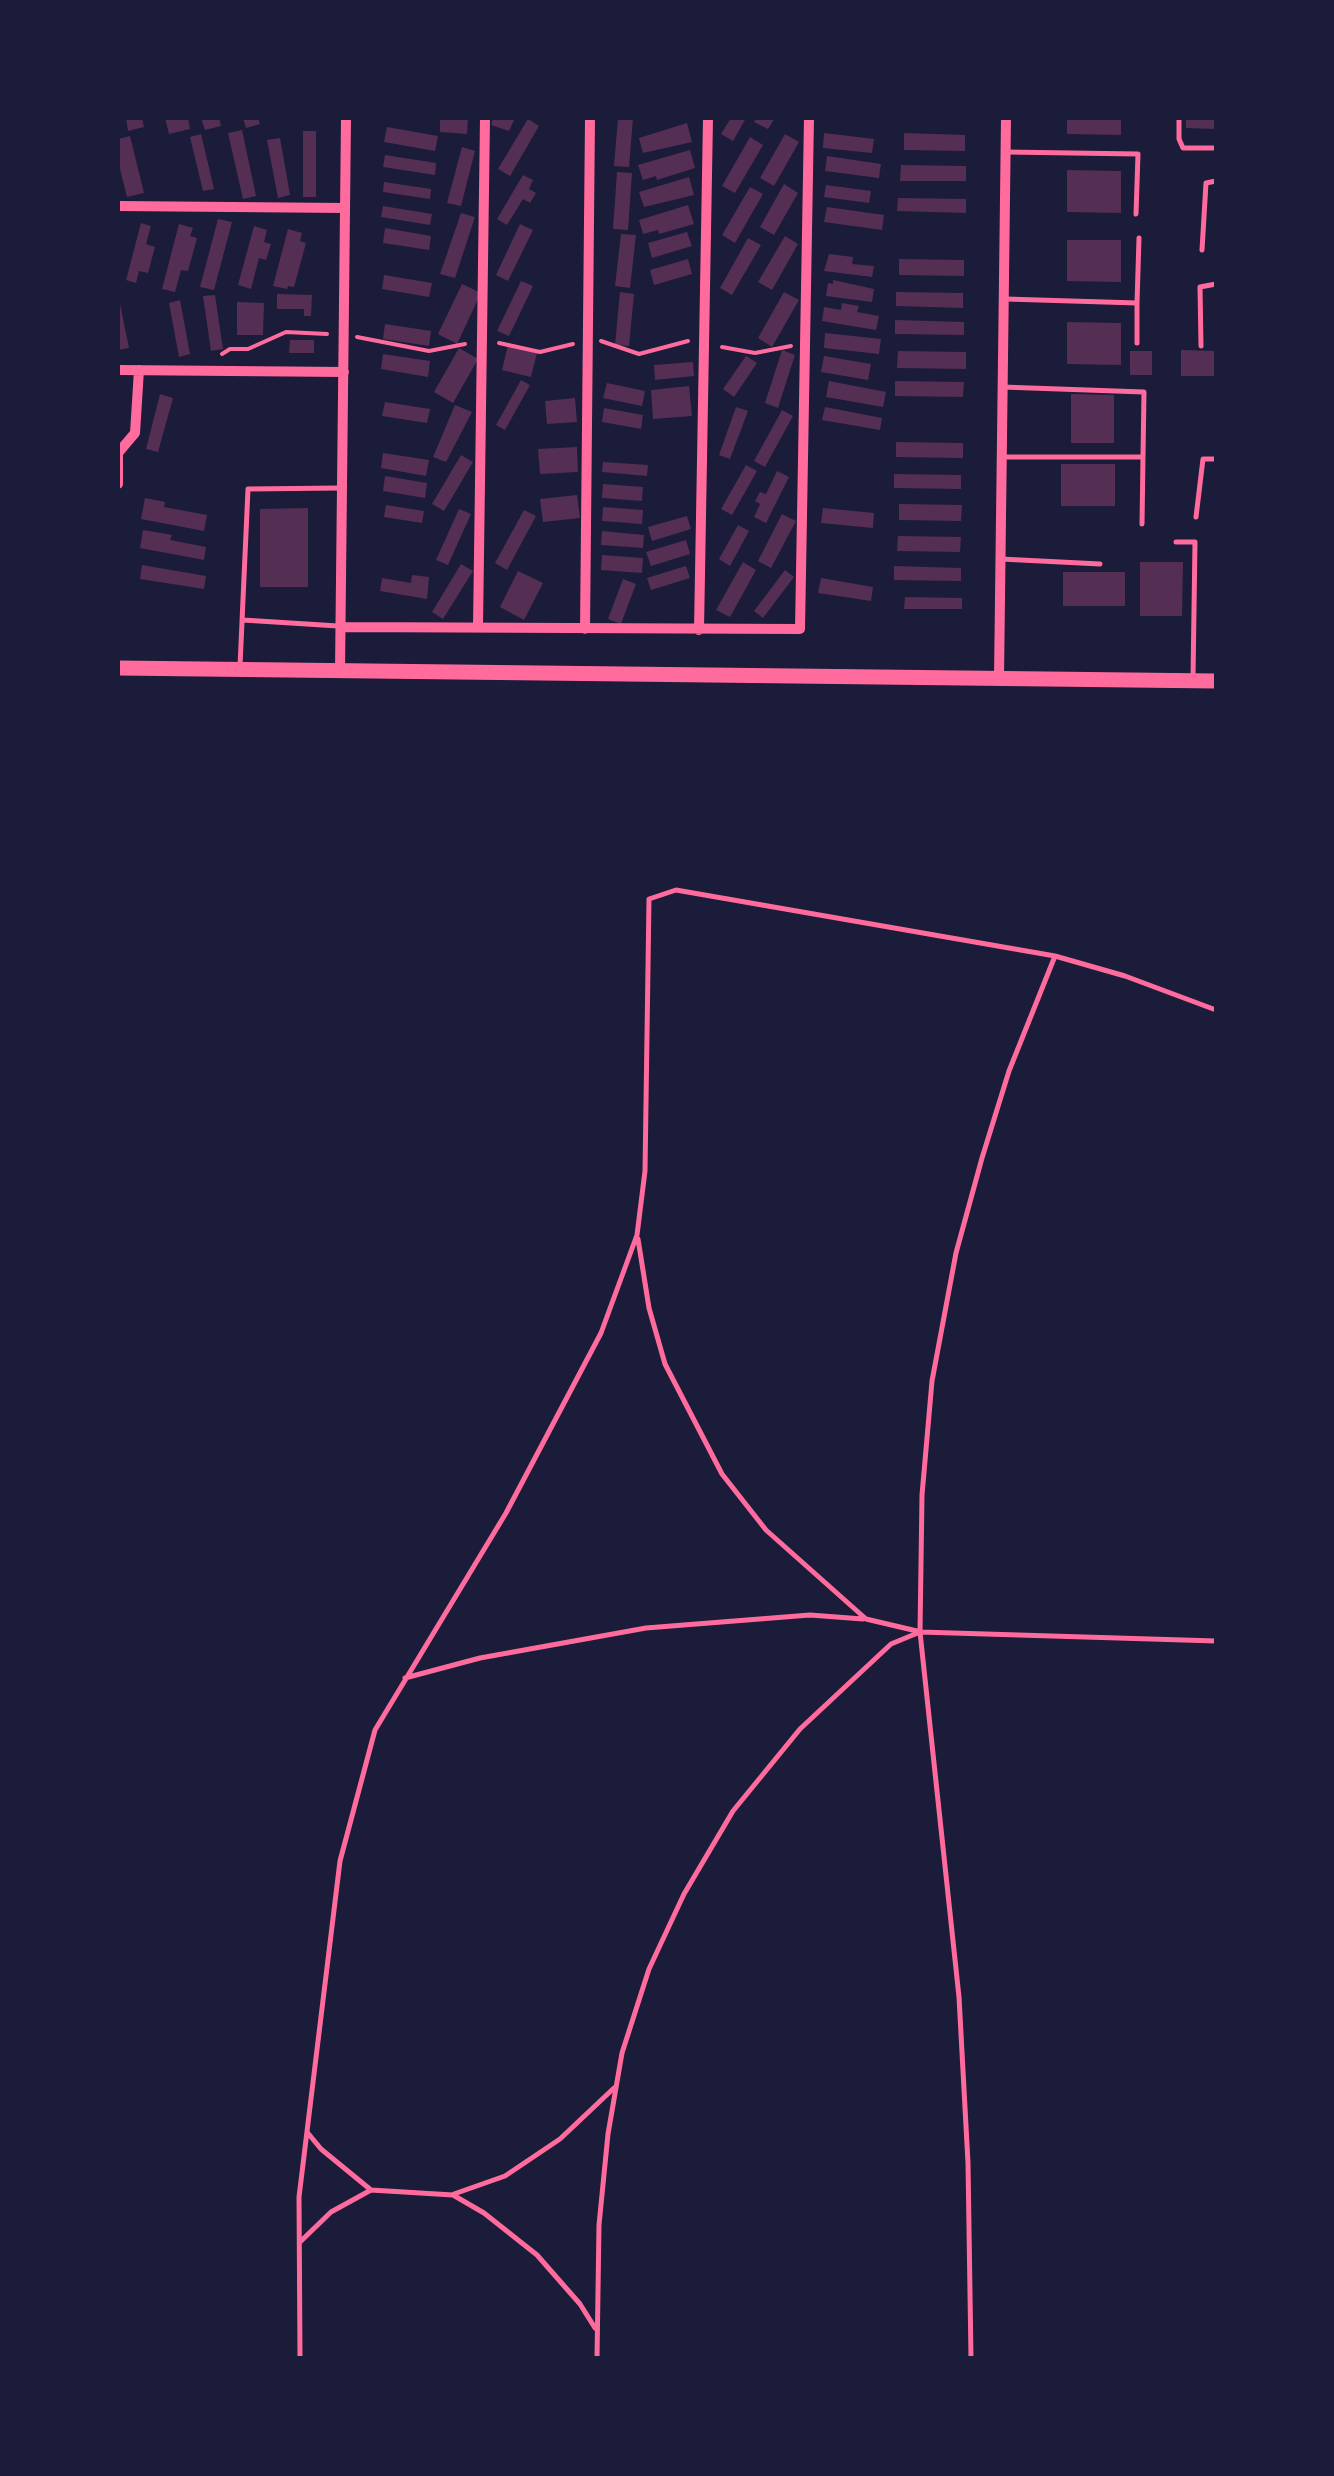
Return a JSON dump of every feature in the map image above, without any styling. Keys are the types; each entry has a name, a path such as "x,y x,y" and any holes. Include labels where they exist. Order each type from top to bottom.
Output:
{"main road":[{"path":"118,668 1216,681"}],"street":[{"path":"340,670 346,118"},
{"path":"478,627 484,118"},
{"path":"585,628 590,118"},
{"path":"699,630 708,118"},
{"path":"341,626 800,629 810,118"},
{"path":"999,678 1006,118"},
{"path":"118,206 345,208"},
{"path":"118,370 344,372"},
{"path":"118,484 118,453 135,433 139,370"}],"lane":[{"path":"1179,118 1183,148 1216,148"},
{"path":"1006,152 1138,154 1136,214"},
{"path":"1202,250 1206,183 1216,181"},
{"path":"1138,344 1139,238"},
{"path":"1201,346 1200,288 1216,284"},
{"path":"1003,299 1137,303"},
{"path":"1002,387 1144,392 1142,524"},
{"path":"1003,457 1144,456"},
{"path":"1196,516 1203,459 1216,459"},
{"path":"240,669 248,489 342,488"},
{"path":"1176,542 1195,542 1193,681"},
{"path":"1002,559 1100,564"},
{"path":"242,620 341,626"},
{"path":"300,2358 299,2197 340,1861 374,1730 506,1513 602,1333 637,1236 645,1171 649,899 676,890 1055,956 1125,976 1216,1010"},
{"path":"971,2358 968,2163 959,1997 920,1632 922,1494 932,1381 956,1253 1009,1070 1055,956"},
{"path":"637,1236 649,1308 665,1364 722,1474 766,1530 866,1619"},
{"path":"405,1678 480,1658 646,1628 810,1616 866,1619 920,1632 1216,1641"},
{"path":"597,2358 599,2225 616,2086 622,2052 649,1968 684,1894 733,1812 800,1729 864,1667 891,1644 920,1632"},
{"path":"299,2244 331,2212 372,2190 453,2195 505,2176 560,2138 616,2086"},
{"path":"306,2130 320,2149 372,2190"},
{"path":"453,2195 484,2213 537,2256 580,2304 597,2331"}],"building":[{"path":"126,118 142,118 144,127 128,131"},
{"path":"165,118 188,118 190,129 169,134"},
{"path":"201,118 219,118 221,126 205,130"},
{"path":"243,118 258,118 260,124 246,128"},
{"path":"440,118 468,118 467,134 440,132"},
{"path":"493,118 515,118 509,131 491,125"},
{"path":"618,118 633,118 629,167 614,166"},
{"path":"731,118 746,118 733,141 721,134"},
{"path":"756,118 775,118 768,129 754,122"},
{"path":"1067,118 1121,118 1121,135 1067,134"},
{"path":"1186,118 1216,118 1216,129 1186,128"},
{"path":"528,119 539,126 510,176 498,169"},
{"path":"687,123 692,142 643,153 639,138"},
{"path":"387,127 438,136 435,151 384,142"},
{"path":"242,130 256,196 243,199 228,133"},
{"path":"303,131 316,131 316,197 303,197"},
{"path":"824,133 874,139 872,153 823,148"},
{"path":"904,133 965,135 965,151 904,150"},
{"path":"201,134 214,189 203,191 190,137"},
{"path":"785,134 799,142 774,186 760,178"},
{"path":"130,136 144,193 127,197 118,161 118,139"},
{"path":"750,137 763,145 735,193 722,186"},
{"path":"280,138 290,195 278,198 267,140"},
{"path":"462,147 475,151 461,206 447,203"},
{"path":"690,150 695,168 657,180 656,176 643,180 638,165"},
{"path":"385,155 436,163 435,175 383,167"},
{"path":"827,156 881,164 879,178 825,171"},
{"path":"901,165 966,166 966,181 900,181"},
{"path":"1067,170 1121,171 1121,213 1067,212"},
{"path":"617,172 632,173 628,230 613,229"},
{"path":"523,175 533,180 529,189 536,193 530,203 523,199 507,225 497,219"},
{"path":"689,177 694,195 644,207 639,192"},
{"path":"384,182 431,189 430,199 383,192"},
{"path":"784,184 798,193 774,235 760,227"},
{"path":"826,185 871,191 869,203 824,197"},
{"path":"750,187 763,194 735,243 722,235"},
{"path":"898,198 966,199 966,213 897,211"},
{"path":"688,205 694,224 659,234 658,230 643,234 639,220"},
{"path":"383,206 432,214 430,225 381,217"},
{"path":"827,207 884,215 882,230 824,222"},
{"path":"461,213 475,217 455,278 440,274"},
{"path":"218,219 232,222 214,290 200,287"},
{"path":"141,223 151,226 146,244 155,247 148,273 139,271 136,283 126,280"},
{"path":"179,224 193,228 190,236 197,238 188,271 181,270 175,292 162,289"},
{"path":"520,224 533,230 508,281 496,275"},
{"path":"254,226 267,230 264,242 271,244 266,260 259,258 251,289 238,285"},
{"path":"385,228 431,236 429,250 383,243"},
{"path":"288,229 302,233 300,241 306,243 294,287 287,289 273,286"},
{"path":"687,232 692,246 652,258 648,243"},
{"path":"621,234 636,235 630,288 615,286"},
{"path":"785,236 798,244 772,290 758,282"},
{"path":"748,238 761,245 732,295 720,288"},
{"path":"1067,240 1121,240 1121,282 1067,281"},
{"path":"829,254 853,257 852,264 874,266 872,277 824,271"},
{"path":"688,259 692,274 654,285 650,270"},
{"path":"899,259 964,260 964,276 899,275"},
{"path":"384,275 432,283 429,297 382,289"},
{"path":"833,280 874,289 872,302 826,296 828,283 833,284"},
{"path":"521,281 533,286 509,336 497,331"},
{"path":"462,284 481,293 457,344 438,334"},
{"path":"620,292 634,294 629,346 615,345"},
{"path":"784,292 799,300 772,347 758,338"},
{"path":"896,292 963,293 963,308 896,306"},
{"path":"277,294 312,295 311,316 304,316 304,309 277,309"},
{"path":"215,295 223,349 211,351 203,296"},
{"path":"118,300 129,348 118,350"},
{"path":"180,300 190,354 179,357 169,303"},
{"path":"237,302 264,303 263,335 237,335"},
{"path":"842,303 859,306 857,312 879,316 876,330 822,321 824,307 841,310"},
{"path":"895,320 964,322 964,335 895,334"},
{"path":"1067,322 1121,323 1121,365 1067,364"},
{"path":"385,324 431,331 429,346 383,339"},
{"path":"825,333 881,339 879,354 824,348"},
{"path":"290,340 314,340 314,353 289,353"},
{"path":"508,345 537,353 531,377 502,370"},
{"path":"459,348 478,359 453,403 434,392"},
{"path":"782,350 795,355 778,408 765,403"},
{"path":"1181,350 1216,351 1216,376 1181,376"},
{"path":"898,351 966,352 966,369 897,368"},
{"path":"1130,351 1152,351 1152,375 1130,375"},
{"path":"383,354 430,361 428,377 381,369"},
{"path":"746,356 757,363 734,397 723,389"},
{"path":"824,356 871,364 868,380 821,372"},
{"path":"693,362 694,376 655,380 654,365"},
{"path":"521,380 530,385 505,430 496,425"},
{"path":"829,381 886,392 883,407 826,397"},
{"path":"895,381 964,382 963,397 895,396"},
{"path":"607,383 645,391 642,406 603,398"},
{"path":"689,386 692,416 653,419 651,390"},
{"path":"160,394 173,398 158,452 146,449"},
{"path":"1071,394 1114,395 1114,443 1071,443"},
{"path":"575,398 577,422 547,424 545,401"},
{"path":"385,402 430,409 427,423 382,416"},
{"path":"455,405 472,412 446,462 433,457"},
{"path":"736,407 748,411 730,459 719,455"},
{"path":"825,407 882,418 880,430 822,420"},
{"path":"604,408 643,415 641,429 602,422"},
{"path":"782,410 793,416 765,467 754,461"},
{"path":"896,442 963,443 963,458 896,457"},
{"path":"577,447 578,472 540,474 538,449"},
{"path":"383,453 429,460 426,476 381,468"},
{"path":"461,455 473,462 444,511 432,504"},
{"path":"603,462 648,465 647,476 602,472"},
{"path":"1061,464 1115,464 1115,506 1061,506"},
{"path":"746,465 757,471 732,515 721,509"},
{"path":"777,471 789,477 766,523 754,517 760,504 755,501 760,492 766,494"},
{"path":"894,474 961,475 961,489 894,488"},
{"path":"385,476 427,483 425,498 383,491"},
{"path":"603,484 643,487 642,501 602,498"},
{"path":"577,495 580,518 543,522 540,499"},
{"path":"145,498 165,502 164,507 207,515 204,531 141,519"},
{"path":"899,504 962,505 961,521 899,520"},
{"path":"386,505 424,511 422,523 384,517"},
{"path":"603,507 643,510 642,524 602,521"},
{"path":"308,508 308,587 260,587 260,509"},
{"path":"823,508 874,513 873,528 821,523"},
{"path":"459,509 471,514 448,565 436,560"},
{"path":"524,510 536,516 507,570 495,563"},
{"path":"782,514 796,521 771,568 758,561"},
{"path":"687,516 691,529 652,541 648,527"},
{"path":"738,525 749,531 730,566 719,559"},
{"path":"143,530 206,547 204,560 140,548"},
{"path":"602,531 644,535 643,548 601,545"},
{"path":"898,536 961,537 960,552 897,551"},
{"path":"686,540 690,554 651,566 646,552"},
{"path":"602,555 643,558 642,573 601,570"},
{"path":"743,562 756,570 730,617 716,610"},
{"path":"1140,562 1183,562 1182,616 1140,616"},
{"path":"461,564 473,571 443,619 432,612"},
{"path":"142,565 206,576 204,589 140,579"},
{"path":"686,566 690,578 651,590 647,578"},
{"path":"894,566 961,568 961,581 894,580"},
{"path":"785,570 794,577 763,618 754,611"},
{"path":"518,571 543,583 524,620 500,607"},
{"path":"1063,572 1125,572 1125,606 1063,606"},
{"path":"412,575 429,577 427,599 380,591 382,578 411,583"},
{"path":"821,578 873,587 871,601 818,593"},
{"path":"623,579 636,584 621,624 608,619"},
{"path":"905,597 962,598 962,609 904,609"}]}
